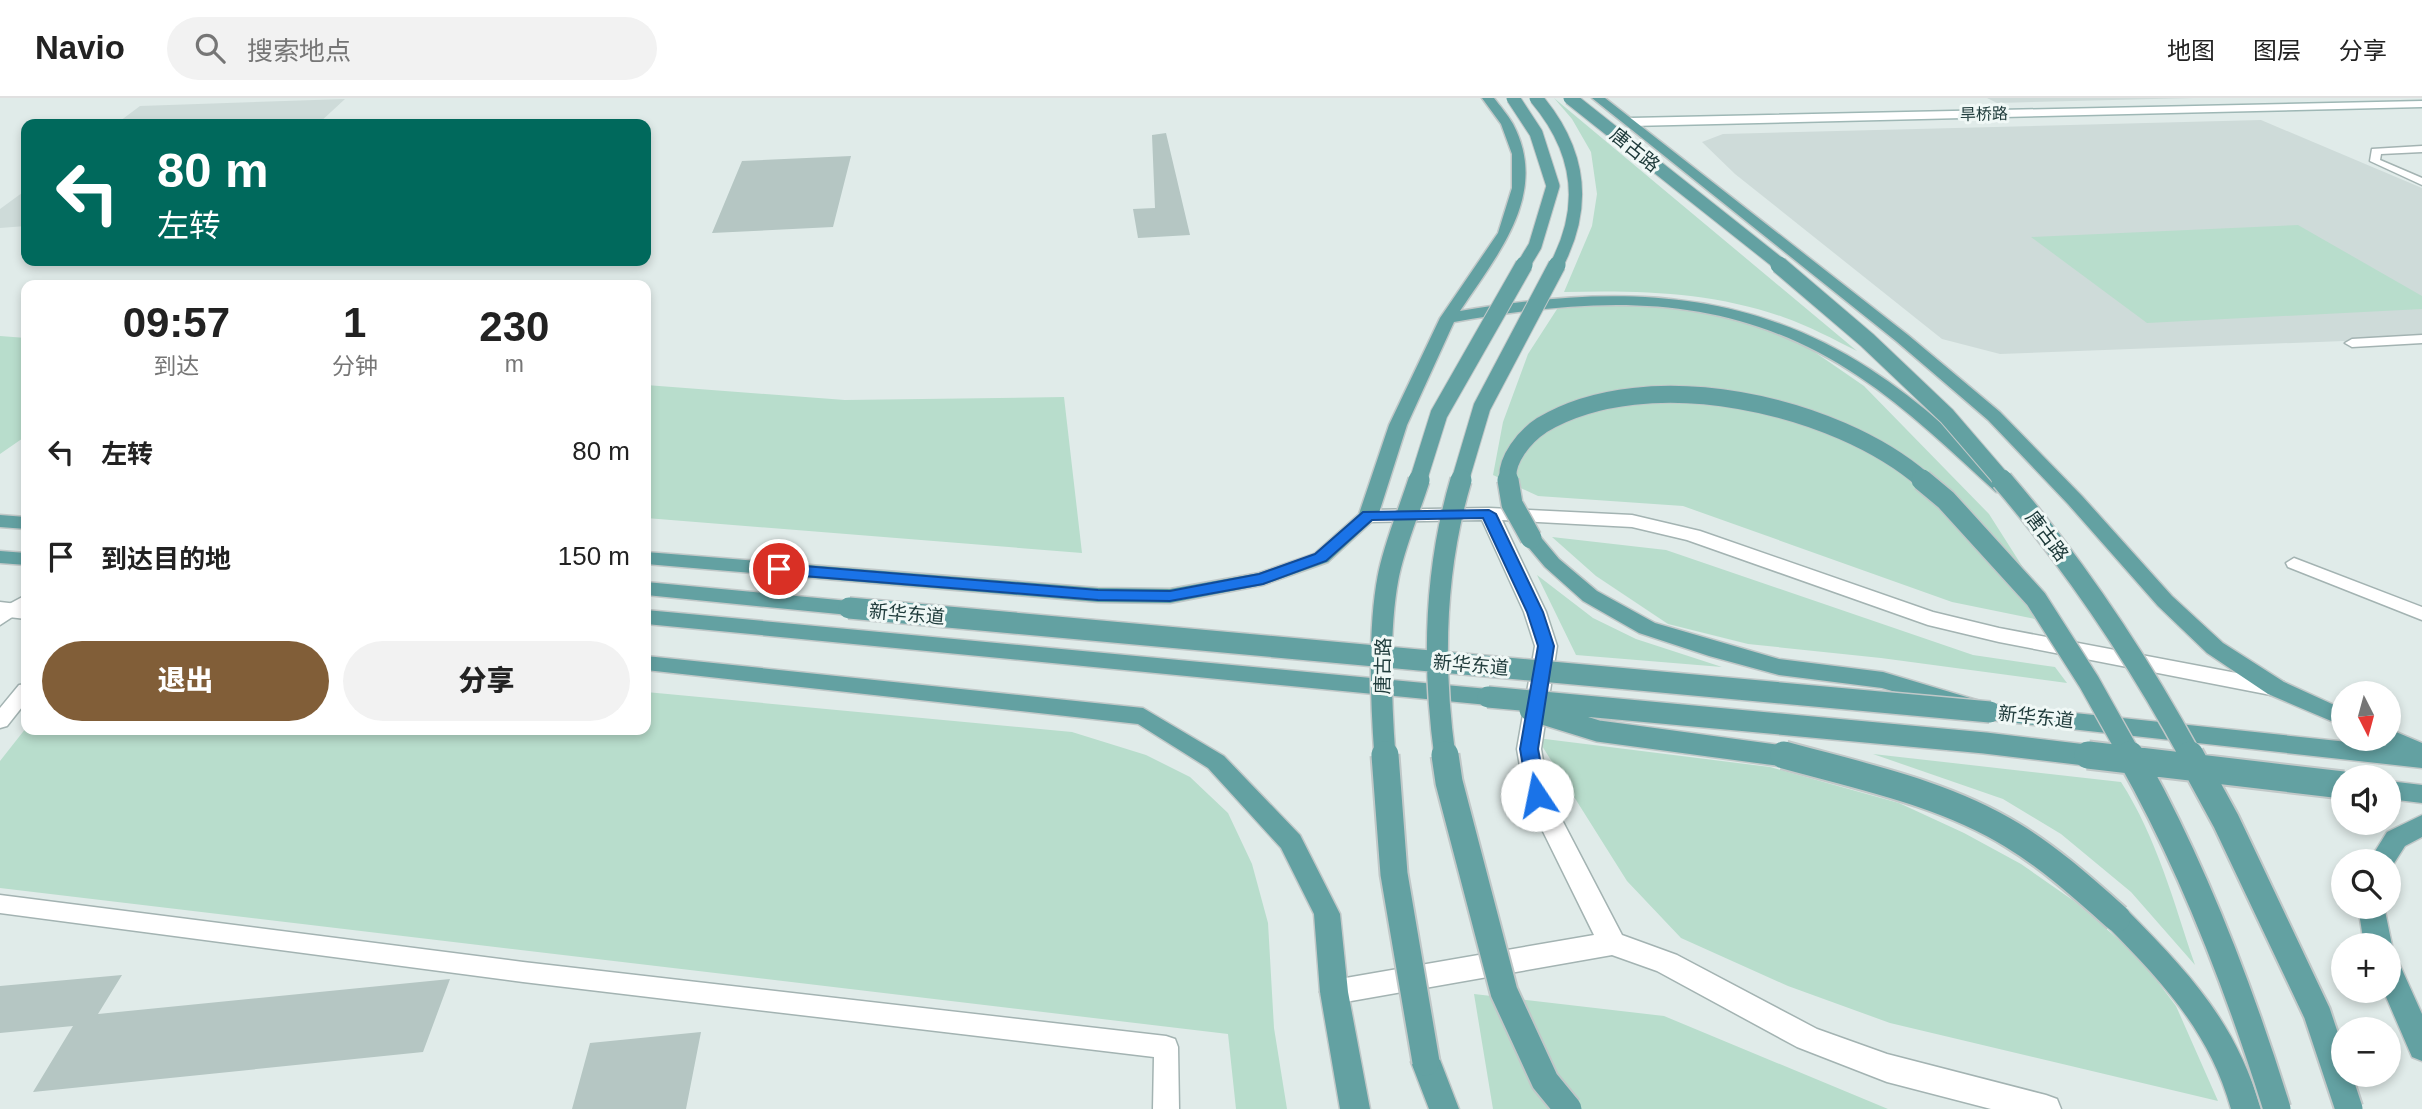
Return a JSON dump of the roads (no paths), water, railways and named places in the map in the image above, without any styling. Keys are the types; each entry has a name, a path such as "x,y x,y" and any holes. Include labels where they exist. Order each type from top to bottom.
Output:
{"main road":[{"path":"651,558 1098,595 1170,596 1263,579 1321,558 1368,516 1398,425 1448,318 1505,233 1519,188 1518,154 1507,124 1488,98"},
{"name":"唐古路","path":"1433,1109 1394,874 1382,720 1383,639 1388,578 1439,414 1535,246 1553,186 1536,133 1513,98"},
{"path":"1536,98 1553,118 1572,158 1577,200 1567,246 1482,407 1449,520 1439,583 1439,710 1449,782 1504,992 1545,1081 1568,1109"},
{"name":"唐古路","path":"1570,98 1774,260 1867,340 1947,416 2028,510 2113,625 2158,697 2226,821 2316,1013 2349,1109"},
{"path":"1598,98 1902,338 1994,416 2075,500 2165,601 2215,648 2276,688 2331,713"},
{"path":"1448,318 1520,304 1644,299 1691,302 1771,323 1862,370 1916,411 2028,510"},
{"path":"1990,712 1883,680 1779,667 1717,651 1647,628 1590,596 1552,563 1531,538 1512,504 1507,472 1517,451 1531,432 1564,412 1590,403 1625,397 1690,395 1729,398 1818,422 1873,446 1916,474 1946,500 2036,599 2089,682 2165,817 2248,1016 2277,1109"},
{"path":"0,521 21,523"},
{"path":"0,557 21,559"},
{"name":"新华东道","path":"651,588 1990,712 2422,759"},
{"name":"新华东道","path":"651,617 1985,743 2331,784"},
{"path":"651,664 1143,716 1216,762 1291,842 1327,914 1334,992 1355,1109"},
{"path":"1488,697 1598,731 1797,758 1946,804 2011,834 2060,868 2117,918 2174,975 2218,1033 2242,1091 2246,1109"},
{"path":"2401,743 2422,752"},
{"path":"2401,791 2422,794"},
{"path":"2390,849 2396,839 2422,825"},
{"path":"2401,999 2422,1048"},
{"path":"1426,1062 1444,1109"}],"street":[{"name":"旱桥路","path":"1631,122 2422,104"},
{"path":"1368,516 1489,514 1632,521 1693,535 1928,618 1999,635 2276,688"},
{"path":"1489,514 1535,612 1546,646 1529,749 1537,795 1612,943"},
{"path":"1334,992 1612,943 1667,963 1807,1038 1887,1068 2046,1109"}],"lane":[{"path":"2422,149 2376,151 2375,160 2422,182"},
{"path":"2352,342 2422,339"},
{"path":"2294,564 2422,614"},
{"path":"0,721 21,696"},
{"path":"0,904 523,972 1166,1047 1166,1109"}]}
